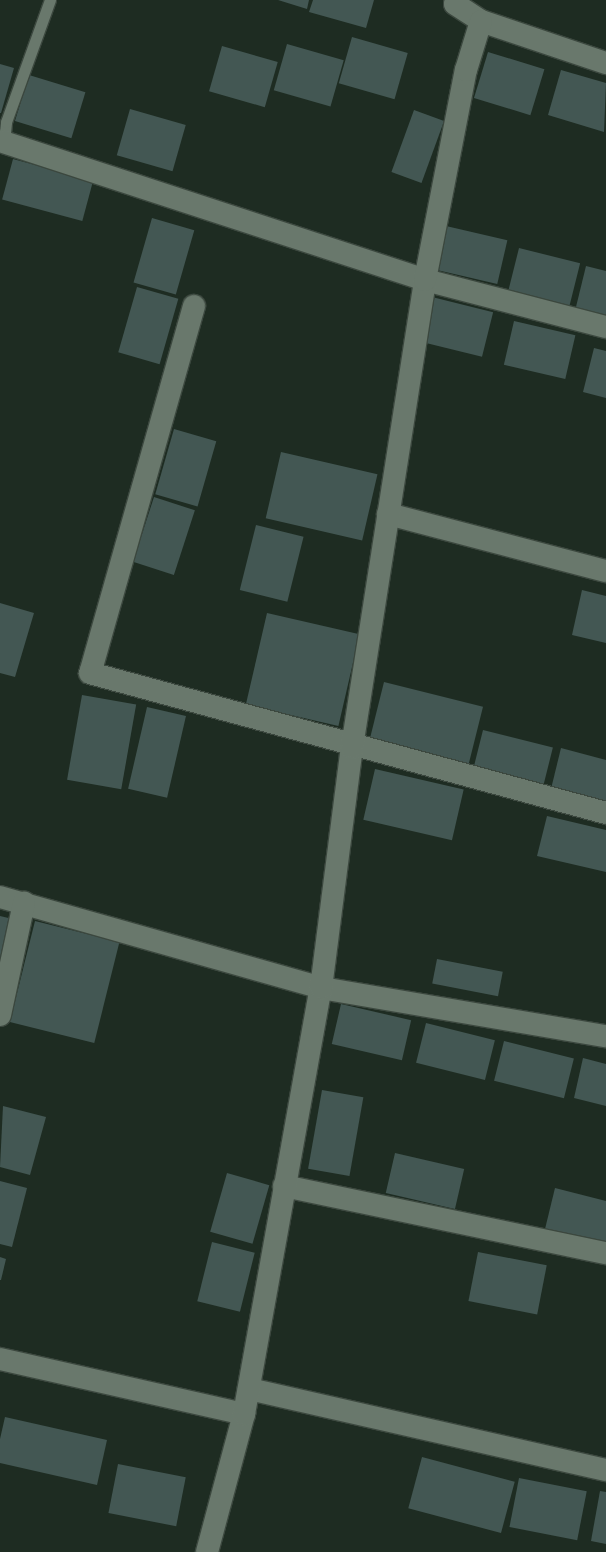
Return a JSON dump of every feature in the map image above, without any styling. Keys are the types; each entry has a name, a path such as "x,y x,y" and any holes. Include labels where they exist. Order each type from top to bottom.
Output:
{"street":[{"path":"452,1 481,21 606,63"},
{"path":"207,1552 244,1414 321,988 352,747 425,280 466,70 481,21"},
{"path":"1,145 425,280 606,327"},
{"path":"194,306 90,673 352,747 606,813"},
{"path":"388,514 606,571"},
{"path":"0,897 321,988 606,1036"},
{"path":"0,1015 24,903"},
{"path":"284,1186 606,1253"},
{"path":"0,1359 244,1414"},
{"path":"249,1389 606,1470"}],"lane":[{"path":"1,145 6,122 50,0"}],"building":[{"path":"278,0 309,0 307,9"},
{"path":"313,0 374,0 366,28 309,12"},
{"path":"352,37 408,53 395,99 339,83"},
{"path":"287,44 344,60 330,106 274,90"},
{"path":"222,46 278,62 265,107 209,91"},
{"path":"488,52 544,69 530,115 474,98"},
{"path":"0,64 14,68 1,113 0,113"},
{"path":"561,70 606,83 604,132 548,115"},
{"path":"29,75 85,92 71,138 15,121"},
{"path":"130,109 186,125 173,171 117,155"},
{"path":"414,110 444,121 421,183 391,172"},
{"path":"13,159 93,180 82,221 2,200"},
{"path":"152,218 194,230 176,295 134,282"},
{"path":"446,226 507,240 497,284 436,270"},
{"path":"519,248 580,263 569,308 508,293"},
{"path":"586,266 606,271 606,318 575,311"},
{"path":"137,287 178,299 160,364 118,352"},
{"path":"432,297 493,312 482,357 421,342"},
{"path":"514,321 575,335 565,379 504,365"},
{"path":"594,348 606,351 606,398 583,392"},
{"path":"174,429 216,441 198,506 155,494"},
{"path":"281,452 377,474 362,541 266,518"},
{"path":"154,497 195,510 174,575 133,562"},
{"path":"256,525 304,537 287,602 240,590"},
{"path":"582,590 606,596 606,643 572,635"},
{"path":"0,603 34,613 15,677 0,673"},
{"path":"267,613 360,634 338,726 246,705"},
{"path":"384,682 483,707 468,765 369,740"},
{"path":"82,695 136,705 121,789 67,780"},
{"path":"147,707 186,716 167,798 128,789"},
{"path":"483,730 553,747 543,787 473,770"},
{"path":"561,748 606,760 606,802 551,789"},
{"path":"375,769 464,789 452,840 363,820"},
{"path":"547,816 606,830 606,872 537,856"},
{"path":"0,916 17,920 0,978"},
{"path":"35,921 119,942 94,1043 10,1022"},
{"path":"437,959 503,972 498,996 432,984"},
{"path":"341,1004 411,1020 402,1060 332,1044"},
{"path":"426,1023 495,1040 485,1080 416,1063"},
{"path":"504,1041 574,1058 564,1098 494,1081"},
{"path":"583,1058 606,1064 606,1106 574,1098"},
{"path":"322,1090 363,1097 349,1176 308,1169"},
{"path":"3,1106 46,1117 30,1175 0,1167"},
{"path":"395,1153 464,1169 455,1209 386,1193"},
{"path":"227,1173 269,1185 252,1244 210,1232"},
{"path":"0,1181 27,1188 12,1247 0,1244"},
{"path":"555,1188 606,1201 606,1243 545,1229"},
{"path":"212,1242 255,1253 240,1312 197,1301"},
{"path":"478,1252 547,1265 537,1314 468,1301"},
{"path":"0,1257 6,1259 1,1280 0,1280"},
{"path":"5,1417 107,1440 97,1485 0,1463 0,1439"},
{"path":"422,1457 515,1482 501,1533 408,1508"},
{"path":"118,1464 186,1477 176,1526 108,1513"},
{"path":"519,1478 587,1491 577,1540 509,1527"},
{"path":"600,1491 606,1492 606,1544 591,1541"}]}
